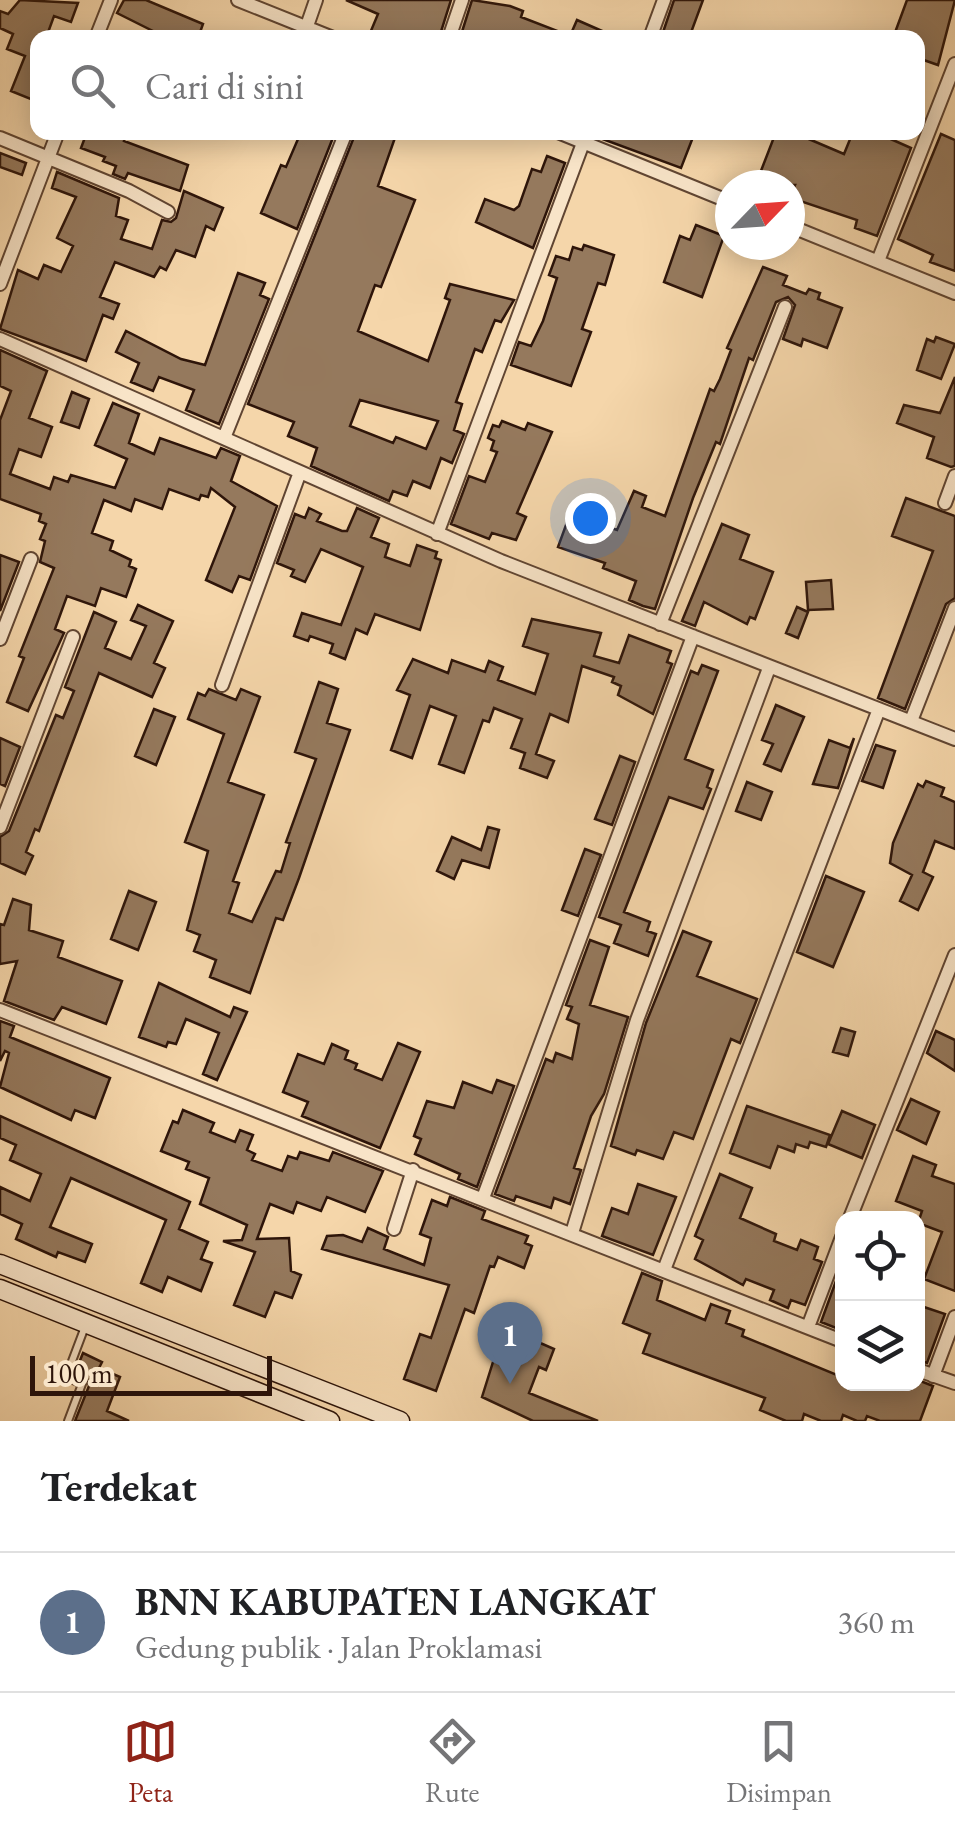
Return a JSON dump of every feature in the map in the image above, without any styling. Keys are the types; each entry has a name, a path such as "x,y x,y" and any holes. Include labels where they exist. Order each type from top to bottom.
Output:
{"street":[{"path":"99,30 111,0"},
{"path":"238,0 316,30"},
{"path":"307,26 316,0"},
{"path":"452,30 462,0"},
{"path":"653,30 664,0"},
{"path":"878,261 955,64"},
{"path":"0,138 129,190 168,212"},
{"path":"0,284 4,264 55,140"},
{"path":"224,438 343,140"},
{"path":"576,140 715,196"},
{"path":"437,534 583,143"},
{"path":"805,232 955,293"},
{"path":"660,624 785,307"},
{"path":"0,339 437,534 955,740"},
{"path":"222,685 300,472"},
{"path":"945,504 955,476"},
{"path":"0,639 31,559"},
{"path":"911,721 955,608"},
{"path":"483,1198 694,636"},
{"path":"0,827 73,638"},
{"path":"572,1233 637,1020 770,668"},
{"path":"664,1270 879,710"},
{"path":"853,1211 955,955"},
{"path":"0,1010 835,1338"},
{"path":"394,1229 413,1170"},
{"path":"808,1327 835,1256"},
{"path":"0,1264 400,1421"},
{"path":"0,1289 330,1421"},
{"path":"932,1376 955,1317"},
{"path":"925,1373 955,1383"}],"lane":[{"path":"68,1421 82,1384 66,1377 86,1324"}],"building":[{"path":"20,0 78,3 71,22 54,16 49,30 30,30 30,99 11,91 25,56 7,49 13,34 0,28 0,11 8,14"},
{"path":"124,0 146,0 203,24 201,30 151,30 117,13"},
{"path":"346,0 451,0 442,30 371,30 378,14"},
{"path":"472,0 510,6 523,11 521,17 555,30 463,30"},
{"path":"674,0 703,0 692,30 664,30"},
{"path":"907,0 955,0 938,65 925,60 925,30 896,30"},
{"path":"577,20 600,30 573,30"},
{"path":"941,134 955,140 955,271 930,262 933,255 898,239"},
{"path":"84,140 124,140 188,165 180,191 128,173 125,179 113,174 116,166 103,161 105,157 81,148"},
{"path":"298,140 332,140 297,229 261,213 281,165 286,167"},
{"path":"353,140 394,140 378,186 415,200 381,287 375,285 358,331 428,361 450,300 445,298 450,284 514,300 501,322 495,320 482,352 475,349 456,402 462,404 454,430 464,434 452,463 441,458 430,488 413,481 407,496 393,491 389,501 311,466 317,448 288,436 294,422 248,404","holes":["360,400 438,421 426,449 396,437 393,443 350,426"]},
{"path":"605,140 692,140 681,168"},
{"path":"773,140 811,140 844,154 850,140 893,140 911,148 877,236 855,228 857,220 805,203 805,170 761,170"},
{"path":"0,153 26,163 22,175 0,167"},
{"path":"547,156 565,163 533,248 476,222 485,199 514,210 519,206 532,169 541,172"},
{"path":"57,172 119,198 116,216 128,220 121,239 152,249 162,220 171,222 176,218 184,191 223,208 214,230 206,226 195,257 176,250 166,270 160,267 154,277 115,262 100,297 119,304 113,319 103,315 86,361 0,329 18,270 38,279 44,265 61,272 73,246 57,238 76,197 52,188"},
{"path":"696,225 715,232 715,260 702,297 664,282 680,236 690,240"},
{"path":"584,245 614,255 605,285 598,283 582,329 591,332 571,386 511,365 519,342 531,346 543,321 557,278 549,275 556,256 569,260 573,247 582,250"},
{"path":"763,267 787,276 783,285 806,294 809,289 820,293 818,299 842,308 827,348 803,339 801,346 783,339 795,305 788,297 776,302 753,360 749,358 720,444 716,442 693,498 655,609 643,606 629,600 636,581 603,568 605,563 558,547 570,514 617,530 634,491 646,496 642,507 665,516 710,389 714,391 720,379 731,350 727,348"},
{"path":"238,273 265,283 260,295 269,299 219,424 186,410 194,390 159,377 153,391 131,382 139,363 116,352 126,331 181,359 205,365"},
{"path":"936,337 955,344 941,379 917,370 927,339 934,342"},
{"path":"0,350 47,371 29,418 52,427 41,457 19,449 10,474 50,489 54,477 68,482 71,475 115,488 127,459 95,445 113,403 139,414 129,443 154,454 160,438 216,458 221,448 240,456 231,481 277,506 250,580 239,576 232,592 206,580 235,507 211,488 208,497 201,495 199,500 169,489 162,509 135,499 131,511 104,500 92,533 113,541 110,550 131,560 129,566 136,569 126,597 101,588 95,606 67,596 55,629 64,633 28,711 7,702 24,658 19,656 54,568 40,562 45,541 40,539 46,524 39,521 41,514 0,499 0,420 11,391 0,386"},
{"path":"955,377 955,466 951,467 927,458 934,437 897,423 904,405 940,413"},
{"path":"72,392 89,399 79,428 61,422"},
{"path":"502,421 525,430 528,423 552,432 517,513 526,517 516,540 492,533 489,539 451,524 469,476 485,482 497,452 491,450 494,441 488,438 493,425 499,427"},
{"path":"906,498 955,516 955,598 946,604 905,709 878,698 933,551 892,536"},
{"path":"309,508 321,514 317,521 342,531 347,531 357,508 379,518 371,537 389,544 385,557 410,566 417,545 437,552 435,558 441,560 420,630 375,614 367,634 356,629 345,659 330,653 333,644 310,636 308,641 294,636 302,613 341,625 363,567 321,549 305,582 291,576 294,570 277,563 295,514 305,518"},
{"path":"722,524 749,535 740,559 773,572 755,619 750,617 747,624 704,602 695,626 682,621"},
{"path":"0,555 19,562 0,611"},
{"path":"831,580 833,609 808,610 806,582"},
{"path":"138,605 173,621 154,663 165,668 152,697 99,673 39,831 35,829 26,852 33,856 25,874 0,863 0,837 9,831 56,715 63,718 74,691 65,687 94,612 116,622 105,648 131,659 146,626 131,620"},
{"path":"797,607 808,612 798,638 786,633"},
{"path":"532,619 601,633 594,656 619,663 629,635 671,651 667,662 672,664 653,714 618,695 621,686 612,682 614,677 582,666 568,722 550,714 536,754 554,761 547,778 520,768 525,753 511,748 522,719 494,708 489,722 483,720 464,773 439,764 456,716 430,706 412,758 391,750 410,695 397,690 413,659 448,673 452,660 485,672 489,661 503,667 498,680 535,694 548,654 523,646"},
{"path":"702,665 718,671 685,759 713,770 707,787 711,789 703,809 669,797 624,912 650,922 647,931 656,934 648,956 614,943 621,925 599,917 691,671 698,674"},
{"path":"319,682 338,689 327,723 350,730 299,878 283,920 276,918 250,993 210,977 216,960 194,951 200,935 187,930 208,851 185,842 224,734 188,719 198,693 205,696 209,689 236,700 241,689 260,697 228,782 264,795 233,881 239,883 229,913 252,922 276,871 281,872 290,843 286,842 316,759 295,752"},
{"path":"776,705 804,717 781,771 764,764 773,744 762,740"},
{"path":"154,709 175,717 156,765 135,756"},
{"path":"0,738 20,747 5,786 0,784"},
{"path":"854,738 838,788 813,784 829,740 850,748"},
{"path":"876,745 895,751 883,788 862,781"},
{"path":"620,756 635,762 612,825 595,819"},
{"path":"926,781 944,788 941,796 955,802 955,849 935,841 923,872 933,877 918,910 900,901 912,875 890,863 893,843 918,784 923,787"},
{"path":"747,782 772,792 761,820 736,811"},
{"path":"488,827 499,830 489,868 462,860 454,879 437,871 452,837 481,850"},
{"path":"585,849 601,855 578,916 562,910"},
{"path":"826,876 864,892 833,967 797,952"},
{"path":"129,891 156,902 138,950 111,939"},
{"path":"13,899 31,905 29,930 63,941 58,957 122,981 106,1024 62,1007 54,1020 4,1001 17,961 0,964 0,924 4,925"},
{"path":"683,931 711,942 697,976 757,999 740,1043 731,1039 693,1139 674,1132 663,1159 637,1150 635,1155 611,1146 646,1023"},
{"path":"590,940 609,947 590,1005 628,1017 604,1094 591,1116 574,1168 581,1170 570,1204 554,1198 551,1208 516,1196 514,1201 495,1194 546,1059 553,1062 556,1053 572,1059 579,1024 567,1019 572,1007 566,1005"},
{"path":"159,983 230,1017 234,1007 247,1012 217,1080 203,1074 219,1033 186,1019 176,1044 168,1042 166,1047 139,1037"},
{"path":"0,1021 14,1026 10,1037 110,1078 95,1118 75,1110 71,1120 0,1087 9,1053 5,1051 0,1061"},
{"path":"841,1028 855,1032 848,1056 833,1052"},
{"path":"936,1031 955,1040 955,1071 927,1053"},
{"path":"398,1043 420,1052 380,1148 302,1116 308,1102 283,1092 298,1054 324,1064 332,1044 348,1051 345,1059 357,1064 355,1069 382,1080"},
{"path":"497,1080 514,1086 477,1187 458,1179 460,1174 415,1154 421,1139 414,1136 427,1101 454,1108 463,1082 492,1093"},
{"path":"911,1099 939,1112 926,1144 897,1130"},
{"path":"747,1106 830,1135 826,1147 810,1142 808,1148 796,1144 794,1152 778,1146 770,1168 730,1153"},
{"path":"183,1110 214,1123 210,1132 235,1142 240,1130 253,1135 247,1150 255,1154 252,1160 282,1171 288,1156 297,1159 300,1152 329,1161 333,1152 383,1171 365,1212 327,1197 321,1211 297,1202 293,1213 270,1204 257,1239 289,1238 291,1271 301,1275 292,1298 275,1292 265,1317 234,1305 255,1252 223,1241 242,1240 247,1225 200,1204 209,1178 186,1169 189,1162 161,1151 173,1121 178,1123"},
{"path":"842,1111 875,1125 862,1158 828,1144"},
{"path":"0,1116 190,1202 179,1229 208,1242 201,1259 212,1263 201,1291 168,1277 162,1292 141,1283 166,1220 71,1178 50,1227 92,1244 85,1262 58,1252 56,1257 16,1239 22,1224 0,1214 0,1187 30,1201 41,1174 10,1160 16,1145 0,1138"},
{"path":"913,1156 936,1165 932,1176 955,1184 955,1291 925,1279 942,1232 925,1226 925,1211 896,1201"},
{"path":"720,1174 752,1188 740,1218 776,1234 774,1241 797,1250 801,1240 818,1247 814,1259 822,1262 805,1305 791,1300 788,1308 770,1300 774,1290 746,1279 743,1285 695,1259 703,1240 695,1236"},
{"path":"638,1184 676,1197 653,1255 602,1236 612,1208 628,1214"},
{"path":"450,1197 485,1211 482,1219 528,1236 525,1243 532,1246 524,1268 498,1257 494,1267 490,1266 474,1313 465,1309 436,1391 404,1379 420,1334 431,1338 449,1285 322,1249 327,1236 343,1235 362,1242 368,1228 388,1237 384,1249 424,1265 431,1238 420,1234 432,1200 447,1206"},
{"path":"642,1273 662,1281 657,1300 705,1320 711,1304 730,1311 726,1323 744,1330 742,1336 835,1374 835,1391 925,1391 925,1383 933,1386 920,1421 880,1421 867,1416 865,1421 857,1421 843,1415 841,1421 821,1421 804,1414 802,1421 786,1421 760,1410 765,1398 643,1353 650,1334 623,1323"},
{"path":"835,1284 835,1328 821,1322"},
{"path":"925,1307 945,1314 925,1362"},
{"path":"504,1327 554,1349 546,1370 539,1367 529,1393 598,1421 533,1421 482,1397"},
{"path":"83,1353 102,1362 99,1368 120,1377 107,1411 129,1421 75,1421 89,1386 87,1379 75,1373"}],"place":[{"name":"BNN KABUPATEN LANGKAT","path":"510,1384"}]}
